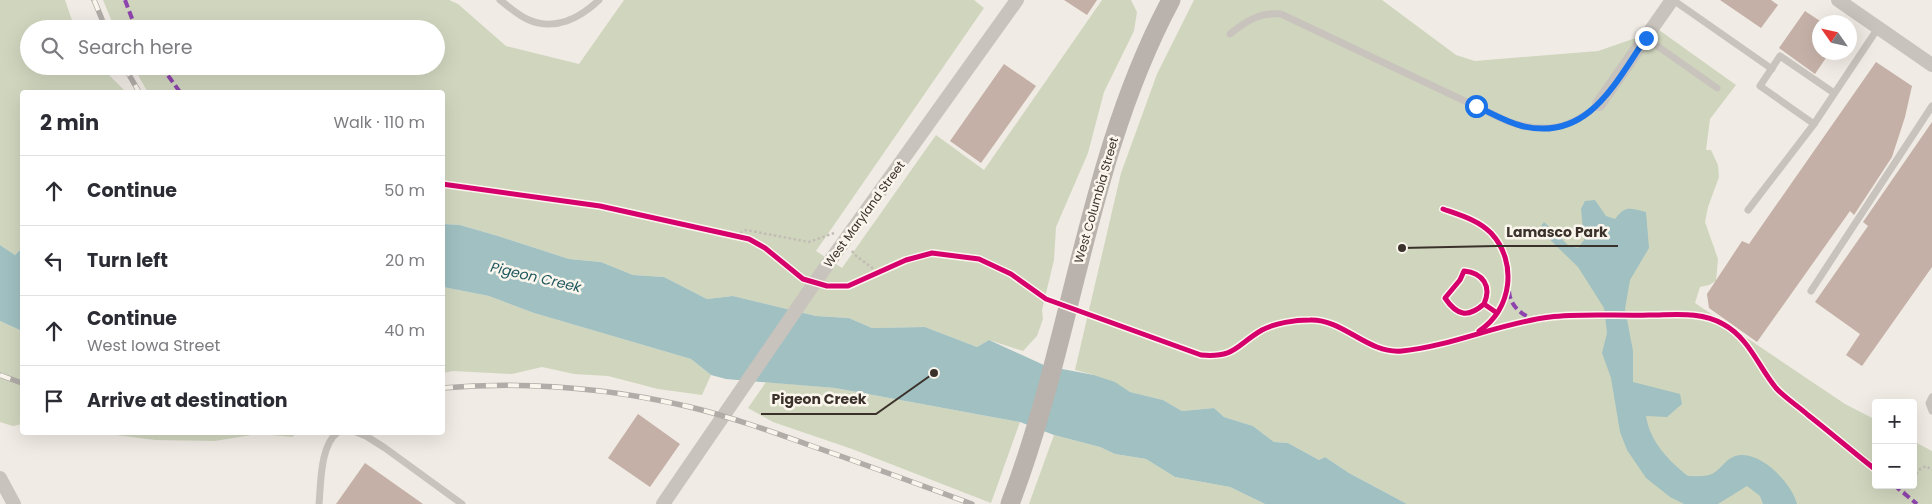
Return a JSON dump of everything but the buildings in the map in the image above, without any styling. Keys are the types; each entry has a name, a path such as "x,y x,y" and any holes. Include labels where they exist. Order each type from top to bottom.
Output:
{"main road":[{"name":"West Columbia Street","path":"1010,504 1043,406 1080,254 1121,113 1140,66 1171,0"}],"street":[{"path":"1598,104 1673,0"},
{"path":"1838,0 1932,65"},
{"name":"West Maryland Street","path":"663,504 820,275 1013,1"},
{"path":"0,478 14,504"}],"lane":[{"path":"500,0 527,20 539,24 554,24 574,19 599,0"},
{"path":"1673,0 1772,69"},
{"path":"1230,34 1244,22 1259,15 1281,14 1509,122 1522,126 1556,128 1565,126 1575,122 1598,104"},
{"path":"1748,210 1814,124 1878,28"},
{"path":"1646,38 1717,88"},
{"path":"1814,124 1760,86 1780,56 1834,93"},
{"path":"1811,291 1932,106"},
{"path":"1932,397 1928,403 1932,411"},
{"path":"319,504 327,445 334,435"},
{"path":"364,435 385,448 462,504"}],"path":[{"path":"736,236 746,230 809,242 834,232 845,241 855,255 879,273"},
{"path":"1464,271 1472,272 1482,277 1488,287 1484,304 1467,314 1452,308 1445,298 1460,280 1464,271"},
{"path":"1484,304 1497,313"},
{"path":"1917,473 1926,466 1932,470"},
{"path":"1904,493 1906,489"}],"green space":[{"path":"0,0 65,0 72,20 20,20 20,75 109,75 124,90 20,90 20,250 15,255 0,245"},
{"path":"103,0 449,0 458,4 506,46 579,64 624,0 974,0 984,8 816,251 842,268 936,135 984,170 1102,0 1131,0 1137,12 1134,31 1104,92 1088,153 1056,227 1054,260 1042,310 1043,319 1037,336 1023,351 989,340 977,347 925,327 872,328 849,318 816,316 733,296 707,299 664,277 633,275 601,262 569,259 460,225 445,224 445,90 146,90 138,75 445,75 445,20 111,20"},
{"path":"1194,0 1382,0 1456,55 1475,61 1598,51 1659,30 1736,85 1710,119 1706,150 1711,150 1718,165 1719,177 1708,207 1705,222 1718,259 1716,281 1700,287 1695,303 1845,404 1872,418 1872,489 1917,489 1917,443 1932,451 1932,504 1407,504 1349,473 1325,457 1319,460 1288,443 1274,442 1253,426 1224,417 1214,408 1182,411 1163,400 1130,392 1114,382 1075,370 1121,173 1157,74"},
{"path":"445,287 489,296 534,313 691,359 711,375 702,395 658,389 608,376 574,374 542,367 512,374 453,371 445,373"},
{"path":"0,321 20,330 20,424 13,426 0,422"},
{"path":"766,382 835,388 1020,422 991,503 852,449 773,422 748,408"},
{"path":"116,435 252,435 215,441 155,440"},
{"path":"270,435 294,435 293,437"},
{"path":"1054,435 1100,447 1115,454 1146,459 1175,477 1230,487 1265,504 1029,504"}],"water":[{"path":"1595,200 1606,216 1615,219 1622,211 1628,209 1646,212 1649,248 1630,280 1625,309 1633,351 1633,382 1680,394 1682,404 1667,417 1646,416 1648,425 1661,450 1688,476 1712,474 1733,457 1742,455 1752,457 1772,468 1781,477 1797,504 1763,504 1760,496 1747,486 1718,504 1684,504 1670,497 1646,478 1627,450 1620,432 1611,378 1602,353 1607,333 1604,308 1578,267 1539,229 1544,222 1569,246 1578,248 1584,240 1581,209 1585,201"},
{"path":"445,224 460,225 569,259 601,262 633,275 664,277 707,299 733,296 816,316 849,318 872,328 925,327 977,347 989,340 1046,366 1094,375 1115,382 1130,392 1163,400 1182,411 1214,408 1224,417 1253,426 1274,442 1288,443 1319,460 1325,457 1349,473 1407,504 1265,504 1230,487 1175,477 1146,459 1115,454 1100,447 1054,435 1020,422 835,388 726,379 711,375 691,359 534,313 489,296 445,287"},
{"path":"0,245 15,255 20,250 20,330 0,321"}],"railway":[{"path":"94,0 102,20"},
{"path":"129,75 138,90"},
{"path":"0,375 20,382"},
{"path":"445,388 504,385 536,386 598,391 659,400 720,415 765,429 972,504"}],"marked path":[{"path":"125,0 133,20"},
{"path":"168,75 179,90"},
{"path":"1509,291 1511,301 1516,308 1533,319"},
{"path":"1899,489 1917,504"}],"cycle path":[{"path":"445,184 600,206 749,239 765,248 803,279 827,286 848,286 906,260 932,253 979,259 1011,274 1046,299 1201,355 1229,352 1267,328 1279,324 1310,320 1334,325 1378,347 1402,351 1550,317 1586,315 1697,315 1715,320 1732,330 1740,337 1776,388 1787,399 1872,467"},
{"path":"1443,209 1468,218 1486,228 1500,245 1505,258 1508,271 1508,285 1504,298 1499,311 1479,331"},
{"path":"1484,304 1473,312 1463,313 1458,312 1445,298 1460,280 1464,271 1471,272 1481,278 1486,286 1487,292 1484,304 1497,313"}],"place":[{"name":"Lamasco Park","path":"1402,248"},
{"name":"Pigeon Creek","path":"934,373"}],"route":[{"path":"1476,106 1509,122 1522,126 1533,128 1565,126 1590,112 1604,98 1646,38"}]}
